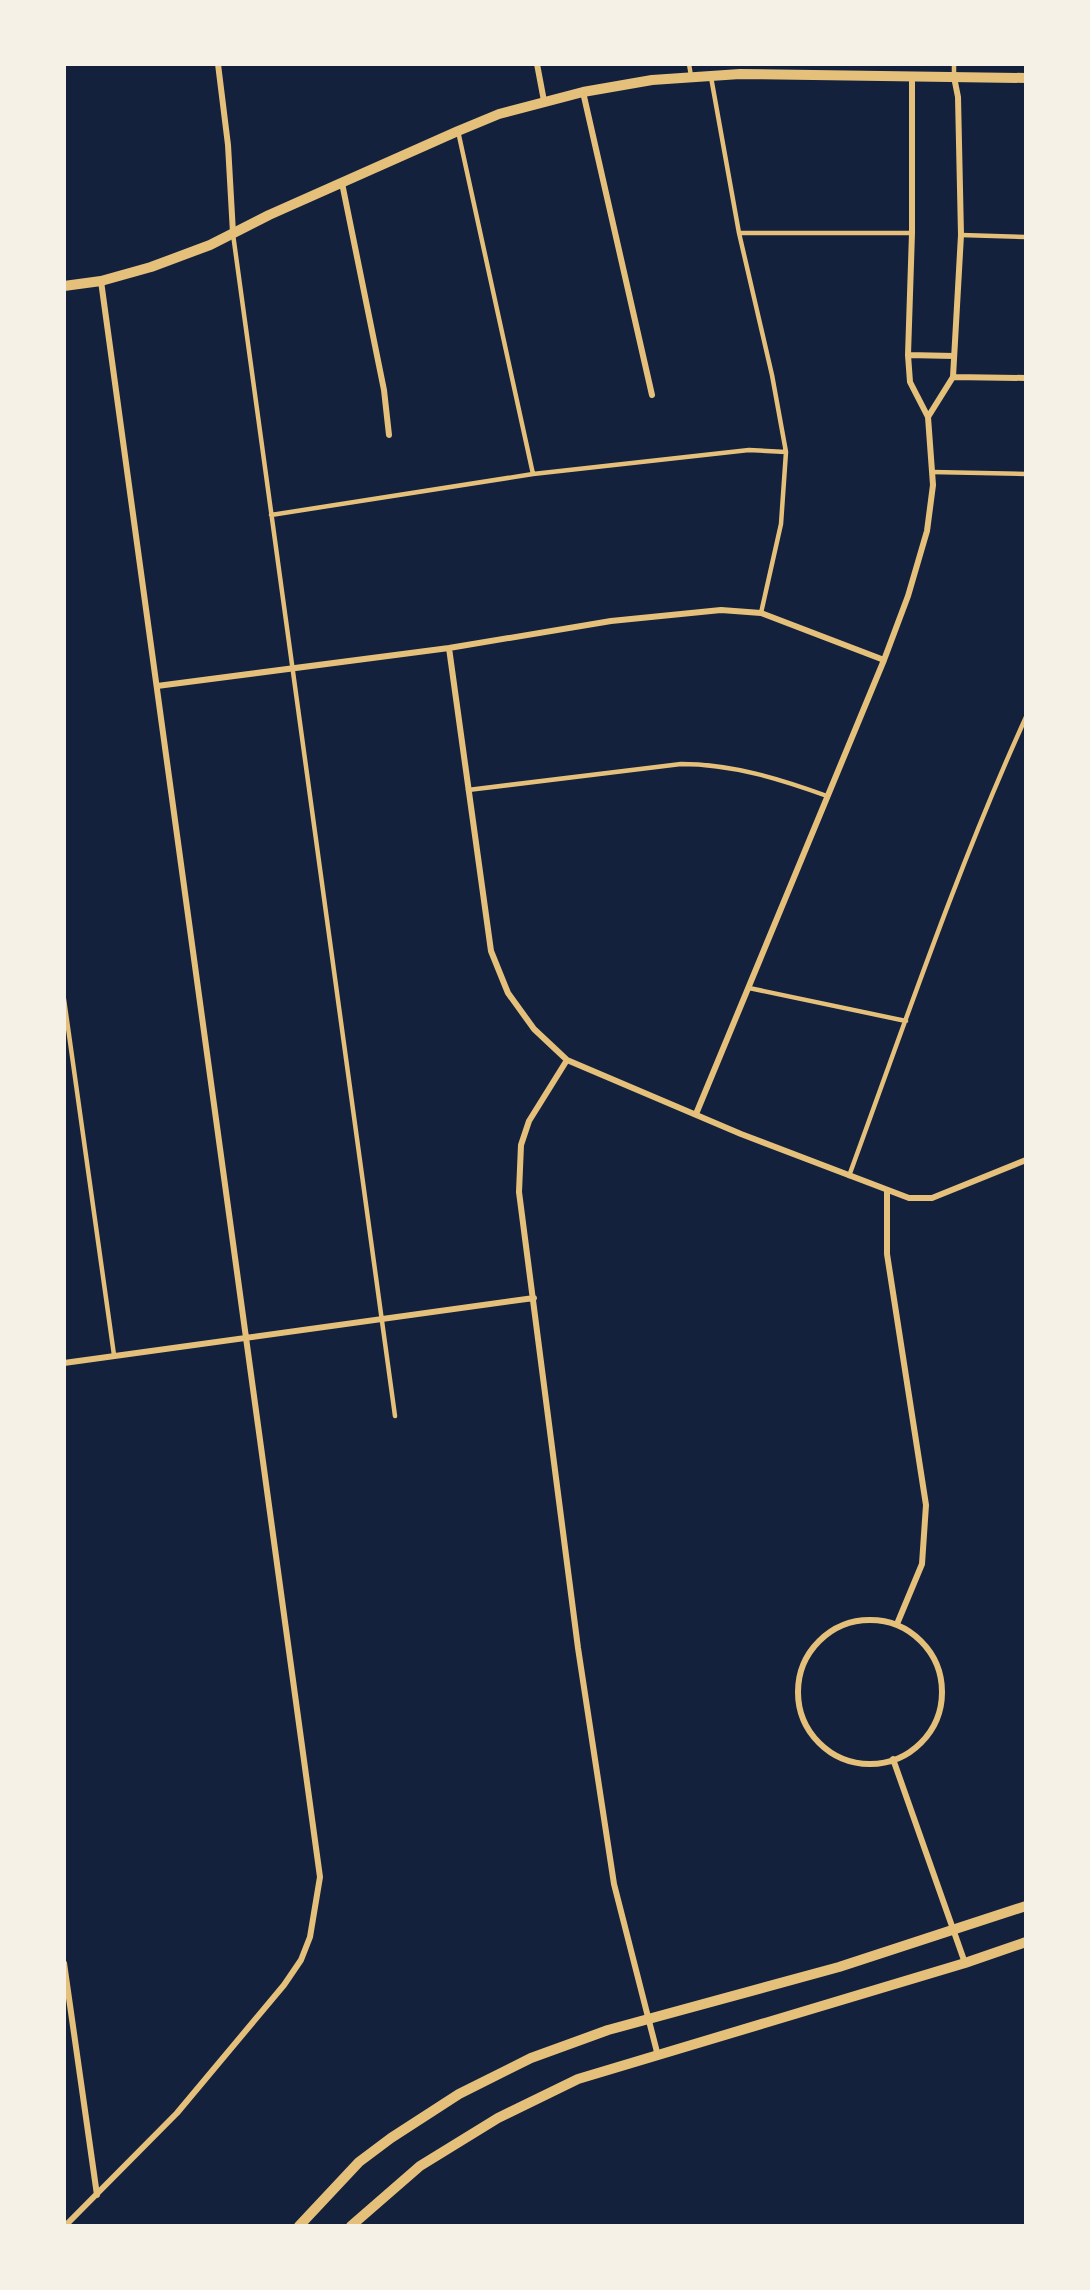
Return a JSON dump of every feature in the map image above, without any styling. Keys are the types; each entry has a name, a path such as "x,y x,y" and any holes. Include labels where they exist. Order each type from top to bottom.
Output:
{"street":[{"path":"218,64 228,145 233,234"},
{"path":"537,64 544,101"},
{"path":"64,286 100,281 151,267 233,234 458,131 544,101 583,92 652,80 690,70 711,75 1026,78"},
{"path":"696,1114 884,660 908,596 927,531 932,472 928,417 910,382 908,355 912,233 912,76"},
{"path":"928,417 953,377 961,236 958,97 954,77"},
{"path":"583,92 630,308 652,395"},
{"path":"342,183 384,390 389,435"},
{"path":"65,2226 177,2113 284,1985 301,1960 315,1920 320,1877 100,281"},
{"path":"908,355 954,356"},
{"path":"953,377 1026,378"},
{"path":"157,686 449,648 611,621 721,610 761,613 884,660"},
{"path":"449,648 492,951 508,993 534,1029 567,1060 848,1177 909,1197 932,1198 1026,1160"},
{"path":"567,1060 529,1121 521,1145 519,1192 579,1647 614,1884 658,2056"},
{"path":"887,1191 887,1254 927,1505 922,1564 897,1624"},
{"path":"64,1363 534,1298"},
{"path":"873,1619 897,1624 916,1636 931,1653 939,1673 942,1695 938,1717 927,1737 910,1752 893,1760 866,1764 841,1758 821,1745 805,1725 798,1701 799,1676 809,1653 826,1634 856,1621 873,1619"},
{"path":"893,1760 965,1963"},
{"path":"299,2226 359,2162 416,2121 459,2094 540,2055 648,2019 839,1967 1026,1906"},
{"path":"351,2226 420,2166 478,2129 578,2079 965,1963 1026,1942"},
{"path":"64,1963 97,2195"}],"lane":[{"path":"954,64 954,77"},
{"path":"711,75 740,233 772,375 786,452 781,524 761,613"},
{"path":"458,131 533,474"},
{"path":"740,233 912,233"},
{"path":"233,234 395,1416"},
{"path":"961,236 1026,237"},
{"path":"272,515 533,474 749,450 786,452"},
{"path":"932,472 1026,474"},
{"path":"848,1177 1005,762 1026,717"},
{"path":"468,790 681,764 708,764 764,775 827,796"},
{"path":"749,988 906,1021"},
{"path":"64,999 114,1355"}]}
